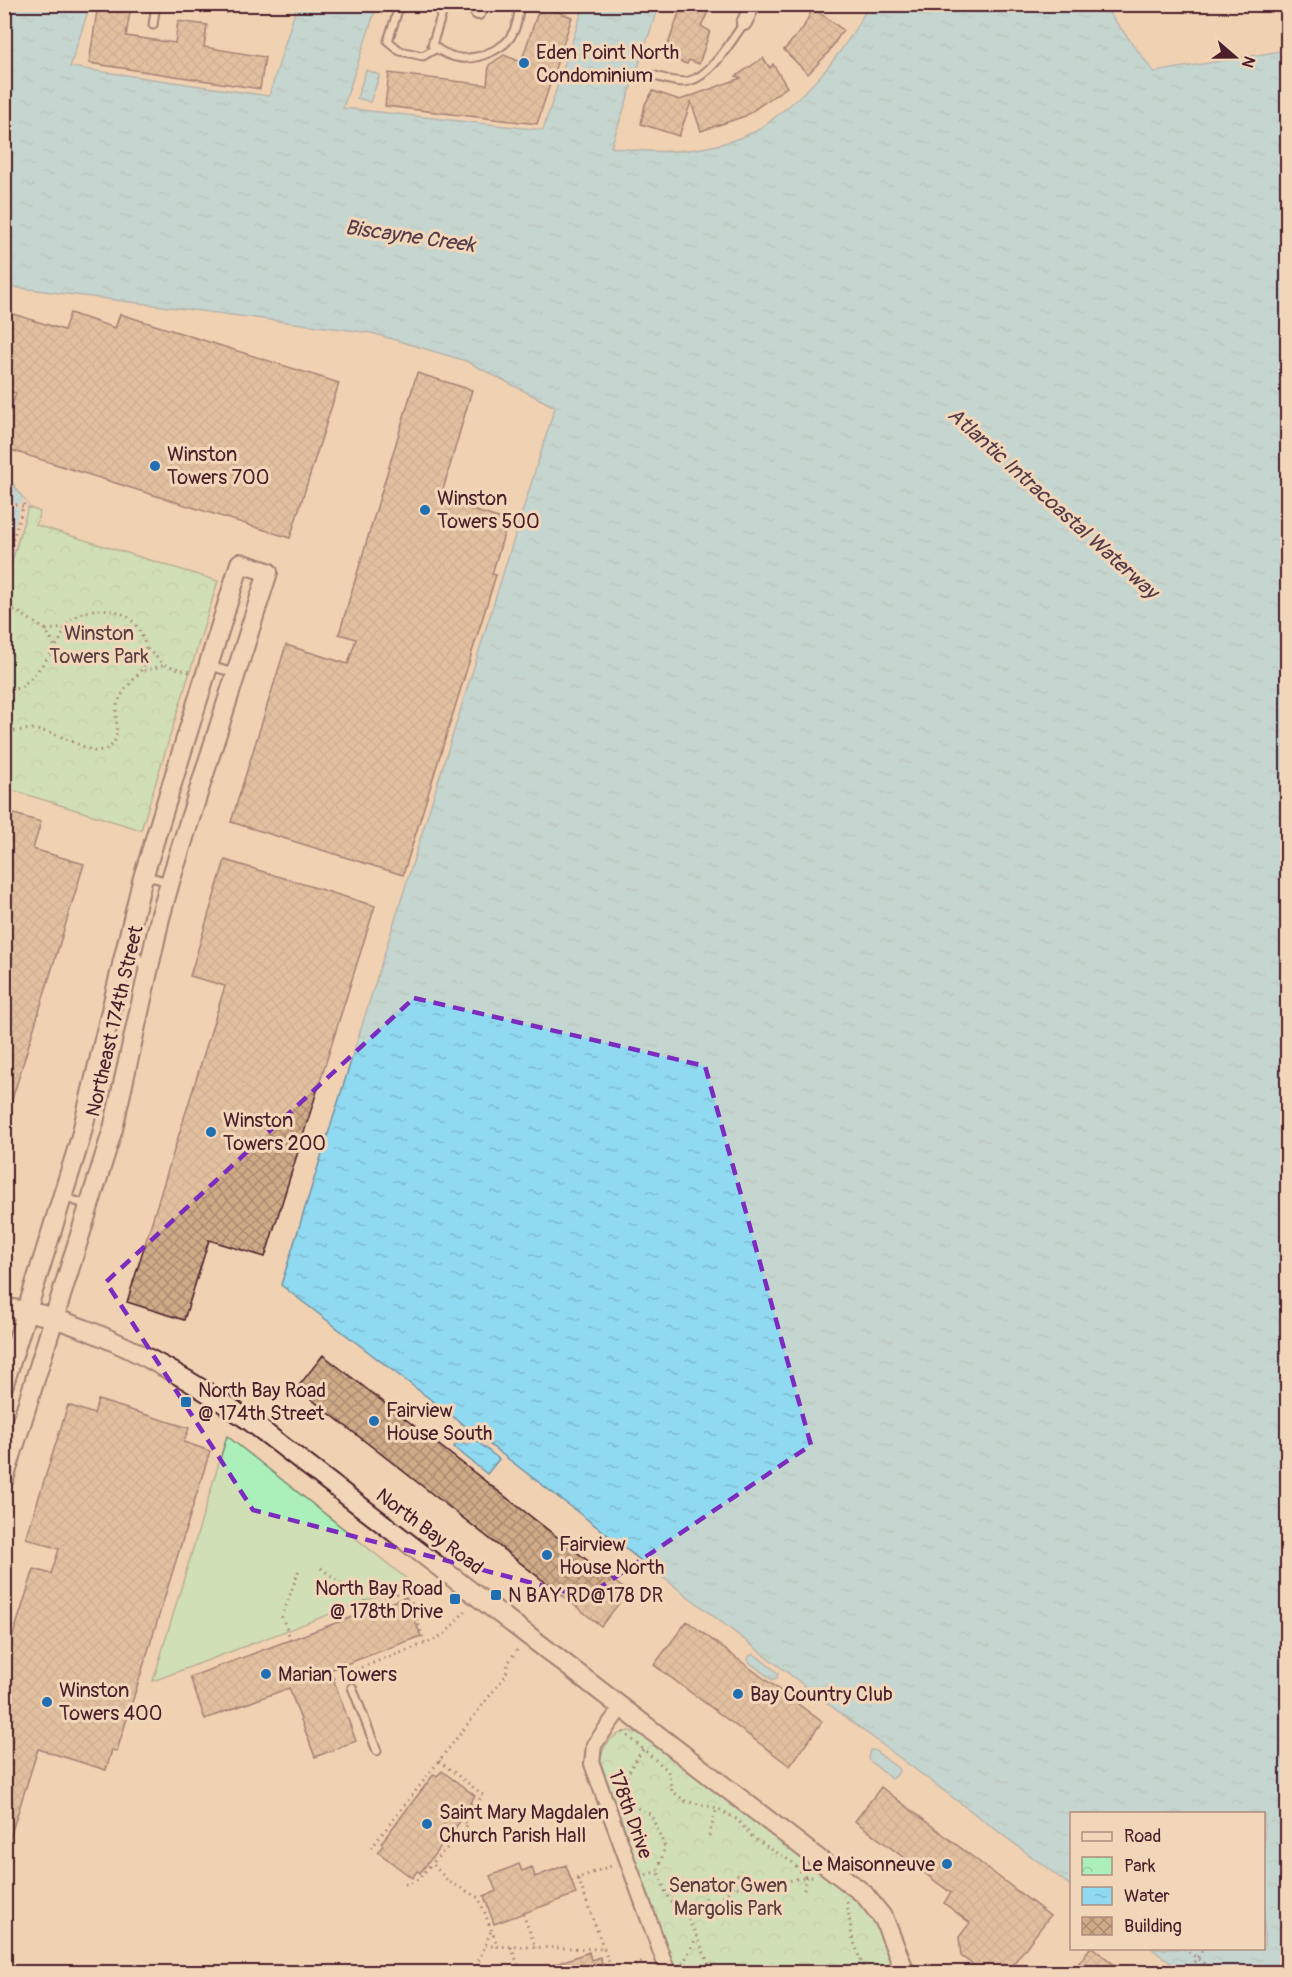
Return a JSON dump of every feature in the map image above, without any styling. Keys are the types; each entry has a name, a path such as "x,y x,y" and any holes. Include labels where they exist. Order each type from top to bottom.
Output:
{"street":[{"path":"744,23 753,4"},
{"name":"Northeast 174th Street","path":"4,1384 20,1310 63,1197 92,1098 144,875 201,670 240,563 268,572 170,882 114,1126 8,1456 4,1479"},
{"name":"North Bay Road","path":"20,1310 54,1318 123,1344 210,1393 864,1894 884,1919 905,1972"},
{"name":"178th Drive","path":"621,1708 594,1745 592,1764 668,1972"}],"lane":[{"path":"153,24 156,4"},
{"path":"223,4 227,8 229,4"},
{"path":"400,4 388,41 400,51 423,56 437,48"},
{"path":"445,4 432,45 443,53 463,59 479,58 498,49 511,38 519,15 519,4"},
{"path":"451,4 480,8"},
{"path":"652,75 680,82 691,81 706,71 722,54 744,23"},
{"path":"201,670 236,674"},
{"path":"144,875 170,882"},
{"path":"128,939 148,975"},
{"path":"63,1197 90,1206"},
{"path":"352,1687 377,1750"}],"path":[{"path":"4,501 24,507"},
{"path":"4,568 26,501"},
{"path":"4,533 15,536"},
{"path":"4,603 46,630 55,647"},
{"path":"4,692 21,687 29,680 55,647 70,621 95,609 113,610 134,621 146,649 165,664"},
{"path":"46,630 65,628"},
{"path":"4,732 32,729 52,733 94,751 106,748 115,741 117,708 121,696 142,671 146,649"},
{"path":"142,671 165,664 201,670"},
{"path":"291,1640 282,1617 300,1567"},
{"path":"321,1568 368,1605 407,1590 425,1644"},
{"path":"333,1678 425,1644 446,1633 465,1611"},
{"path":"371,1848 506,1675 508,1663 517,1650"},
{"path":"623,1732 668,1771 672,1791 685,1801 717,1808 738,1820 753,1838 792,1862 806,1877"},
{"path":"643,1750 630,1766 626,1778 627,1789 636,1808 651,1815 665,1847 658,1871 670,1901 677,1909 707,1908 715,1905 734,1887 740,1870"},
{"path":"405,1884 414,1882 468,1824 463,1821 483,1796 439,1761"},
{"path":"709,1836 717,1808"},
{"path":"432,1863 448,1881 479,1898 498,1947"},
{"path":"571,1881 611,1866"},
{"path":"747,1876 748,1888"},
{"path":"804,1890 806,1877"},
{"path":"734,1887 756,1888 806,1877 819,1879"},
{"path":"578,1878 612,1972"},
{"path":"704,1891 710,1913"},
{"path":"845,1898 852,1937 864,1972"},
{"path":"682,1909 697,1936 712,1972"},
{"path":"523,1914 536,1948"},
{"path":"474,1972 491,1931"},
{"path":"683,1964 697,1936"},
{"path":"485,1946 604,1949"},
{"path":"511,1947 521,1972"},
{"path":"1187,1950 1215,1972"},
{"path":"1187,1972 1203,1950"},
{"path":"852,1955 858,1954"},
{"path":"618,1972 646,1961"}],"highlighted area":[{"path":"414,998 705,1066 811,1445 586,1597 253,1510 106,1282"}],"green space":[{"name":"Winston Towers Park","path":"28,507 40,512 36,525 218,581 141,830 5,788 5,585"},
{"path":"227,1436 412,1583 153,1681"},
{"name":"Senator Gwen Margolis Park","path":"629,1731 642,1734 857,1898 877,1920 898,1972 676,1972 600,1761 609,1741"}],"water":[{"path":"13,5 90,5 70,67 269,96 297,5 377,5 343,108 543,130 584,5 659,5 611,147 647,151 702,148 737,139 761,128 794,102 819,77 851,36 869,5 1103,5 1154,72 1287,50 1287,1972 1183,1972 1153,1950 1265,1950 1265,1812 1070,1812 1070,1885 848,1719 281,1285 555,407 466,361 372,333 5,286 4,32"},
{"path":"366,70 380,75 370,102 357,98"},
{"path":"5,473 28,505 5,579"},
{"path":"473,1438 499,1459 487,1474 454,1447 460,1440 467,1446"},
{"path":"754,1654 778,1673 777,1678 772,1680 748,1661 749,1656"},
{"path":"870,1750 874,1750 899,1769 897,1775 891,1779 868,1759"}],"pier":[{"path":"23,498 28,505 5,579 5,558 11,537 5,535 5,531 12,533 20,508 5,503 5,500 21,505"}],"building":[{"path":"98,4 131,6 126,36 175,43 178,21 207,25 204,47 265,57 260,89 89,63"},
{"path":"682,4 712,4 701,26 710,31 699,64 689,60 687,64 664,56"},
{"name":"Eden Point North Condominium","path":"540,6 572,17 537,124 385,106 389,73 487,85 489,65 504,55 521,62"},
{"path":"813,8 843,30 828,53 808,74 784,50 803,28"},
{"path":"763,58 770,68 773,64 787,87 745,116 701,131 691,102 679,136 641,124 645,104 653,91 680,100 741,78 736,76"},
{"path":"4,311 64,330 70,313 115,328 120,314 339,383 290,538 4,448 4,429 16,393 4,389"},
{"path":"417,373 472,390 440,500 508,521 492,574 496,575 403,875 231,822 286,645 348,664 356,639 339,634"},
{"path":"4,811 41,822 33,849 84,864 8,1113 4,1113"},
{"path":"225,860 375,906 265,1257 209,1240 184,1320 127,1302 225,986 190,976"},
{"path":"323,1355 628,1592 601,1626 297,1388"},
{"path":"98,1400 189,1428 184,1442 210,1451 117,1751 112,1750 106,1770 38,1749 7,1847 4,1847 4,1664 34,1569 51,1574 59,1549 26,1538 68,1405 94,1414"},
{"name":"Marian Towers","path":"406,1597 421,1636 330,1670 356,1741 315,1757 289,1688 205,1719 190,1677"},
{"name":"Bay Country Club","path":"687,1621 822,1722 790,1766 654,1665"},
{"name":"Saint Mary Magdalen Church Parish Hall","path":"442,1771 475,1796 470,1803 473,1805 420,1873 417,1871 412,1878 378,1852 383,1845 381,1843 434,1774 437,1776"},
{"name":"Le Maisonneuve","path":"881,1787 1050,1916 1007,1972 983,1972 961,1956 959,1937 970,1923 944,1903 951,1893 855,1821"},
{"path":"519,1864 522,1871 532,1867 535,1877 566,1865 576,1894 494,1924 484,1896 496,1891 490,1876"},
{"path":"1088,1950 1096,1950 1124,1972 1072,1972"},
{"path":"589,1952 591,1960 600,1957 605,1972 536,1972 536,1971"}],"place":[{"name":"Eden Point North Condominium","path":"524,63"},
{"name":"Winston Towers 700","path":"155,466"},
{"name":"Winston Towers 500","path":"425,510"},
{"name":"Winston Towers 200","path":"211,1132"},
{"name":"North Bay Road @ 174th Street","path":"186,1402"},
{"name":"Fairview House South","path":"374,1421"},
{"name":"Fairview House North","path":"547,1555"},
{"name":"N BAY RD@178 DR","path":"496,1595"},
{"name":"North Bay Road @ 178th Drive","path":"455,1599"},
{"name":"Marian Towers","path":"266,1674"},
{"name":"Bay Country Club","path":"738,1694"},
{"name":"Winston Towers 400","path":"47,1702"},
{"name":"Saint Mary Magdalen Church Parish Hall","path":"427,1824"},
{"name":"Le Maisonneuve","path":"947,1864"}],"water label":[{"name":"Biscayne Creek","path":"410,236"},
{"name":"Atlantic Intracoastal Waterway","path":"1053,503"}]}
